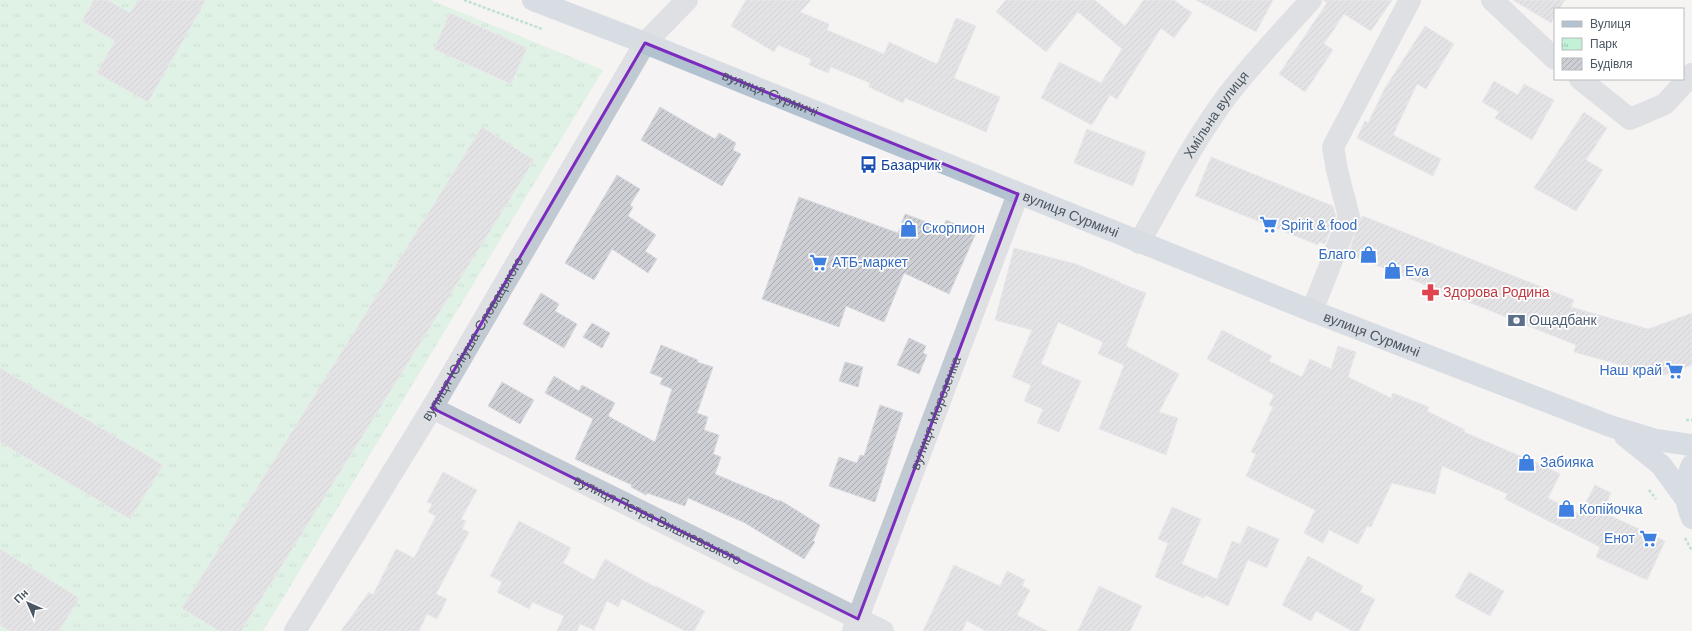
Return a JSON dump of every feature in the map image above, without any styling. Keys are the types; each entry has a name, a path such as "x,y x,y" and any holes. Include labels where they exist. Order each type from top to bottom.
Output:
{"main road":[{"name":"вулиця Сурмичі","path":"533,0 645,43 1139,243 1610,426"},
{"path":"1610,426 1656,440 1692,445"},
{"path":"1610,426 1635,443 1661,465 1689,508"},
{"path":"1689,508 1686,482 1692,465"}],"street":[{"path":"645,43 687,0"},
{"name":"Хмільна вулиця","path":"1139,243 1191,149 1227,96 1274,40 1311,0"},
{"path":"1312,311 1349,217 1337,170 1333,147 1410,0"},
{"path":"1492,0 1554,58"},
{"name":"вулиця Юліуша Словацького","path":"295,631 432,408 645,43"},
{"path":"1581,80 1630,119 1665,104 1692,74"},
{"name":"вулиця Морозенка","path":"855,625 1018,194"},
{"name":"вулиця Петра Вишневського","path":"432,408 855,625 883,631"}],"highlighted area":[{"path":"645,43 1018,194 858,619 432,408"}],"green space":[{"path":"0,0 430,0 603,70 263,631 0,631"}],"building":[{"path":"94,0 107,0 130,13 138,0 206,0 148,102 97,73 115,41 82,21"},
{"path":"746,0 811,0 800,12 829,24 827,30 884,54 889,42 937,64 956,18 976,26 954,78 1000,97 986,132 905,98 903,103 869,87 870,83 831,67 828,73 809,65 811,59 778,45 774,52 731,26"},
{"path":"1006,0 1095,0 1125,26 1144,0 1174,0 1192,13 1174,38 1161,28 1117,99 1110,95 1092,125 1041,98 1059,62 1101,83 1122,49 1078,12 1046,52 996,12"},
{"path":"1196,0 1273,0 1256,32"},
{"path":"1323,0 1392,0 1371,31 1344,14 1324,44 1333,50 1305,92 1279,74 1327,3"},
{"path":"1513,0 1565,0 1560,8 1554,8 1554,18 1551,23"},
{"path":"450,13 527,48 511,84 434,49"},
{"path":"1425,26 1454,44 1426,89 1417,84 1393,135 1441,159 1433,176 1357,138 1365,121 1368,123 1385,88"},
{"path":"1494,81 1518,95 1524,84 1554,100 1532,140 1495,118 1499,112 1482,102"},
{"path":"660,107 715,139 719,133 736,143 733,150 741,154 722,186 641,140"},
{"path":"1584,112 1607,128 1586,160 1603,170 1576,211 1534,188"},
{"path":"482,127 534,160 241,631 219,631 182,608"},
{"path":"1087,129 1146,152 1133,186 1074,163"},
{"path":"1211,157 1333,206 1336,216 1325,244 1319,242 1318,245 1195,196"},
{"path":"617,175 640,189 630,205 633,207 628,216 656,235 645,251 657,259 648,273 612,249 594,280 565,263"},
{"path":"799,197 898,233 905,214 943,228 946,220 976,233 949,294 904,273 884,322 846,306 839,327 762,299"},
{"path":"1363,216 1574,300 1571,307 1648,329 1692,313 1692,365 1661,376 1574,352 1576,345 1348,254 1361,217"},
{"path":"1014,248 1076,264 1146,293 1126,346 1179,374 1159,412 1178,418 1166,455 1099,429 1124,365 1098,354 1103,342 1058,322 1041,364 1081,381 1059,432 1037,423 1043,409 1024,401 1031,385 1012,377 1032,330 995,320"},
{"path":"541,293 559,304 555,311 577,324 564,348 523,324"},
{"path":"592,323 610,333 602,348 583,337"},
{"path":"1222,330 1272,356 1269,361 1302,377 1310,359 1331,369 1338,346 1356,352 1348,377 1391,398 1393,393 1429,407 1427,411 1465,430 1464,432 1525,458 1526,457 1560,474 1548,498 1580,514 1595,485 1611,493 1602,512 1665,541 1647,580 1596,557 1600,547 1505,499 1508,494 1442,466 1435,494 1392,483 1371,527 1367,526 1358,544 1329,530 1323,543 1304,533 1315,510 1246,476 1256,454 1251,452 1273,407 1269,405 1274,395 1207,359"},
{"path":"909,338 926,346 923,353 927,355 919,374 897,365"},
{"path":"661,345 698,360 697,362 713,367 697,413 708,417 704,430 719,435 713,454 721,457 715,474 779,501 780,500 820,525 813,541 815,542 804,559 745,523 688,498 685,506 647,493 646,495 631,487 632,485 575,459 593,419 545,393 554,376 579,391 582,385 615,403 608,416 655,442 672,389 660,384 663,378 650,373"},
{"path":"845,362 863,367 858,387 839,381"},
{"path":"0,368 163,465 130,519 0,442"},
{"path":"502,382 534,400 520,424 488,406"},
{"path":"880,405 903,413 875,502 829,486 839,457 857,463 860,455 864,456"},
{"path":"443,472 477,490 461,519 466,521 462,529 469,532 436,594 447,599 437,619 427,614 419,631 341,631 369,592 373,595 396,549 414,558 436,516 428,512 432,504 427,502"},
{"path":"1172,507 1201,519 1182,564 1217,579 1232,541 1240,544 1248,526 1279,539 1267,568 1248,560 1228,606 1205,595 1204,598 1155,577 1168,543 1158,539"},
{"path":"519,521 571,548 563,563 594,580 605,559 655,587 656,586 705,611 694,631 685,631 622,599 618,607 607,601 594,630 580,624 577,631 557,631 564,616 532,602 529,609 497,592 502,582 490,576"},
{"path":"0,549 79,598 59,631 10,631 0,625"},
{"path":"1308,556 1363,586 1360,592 1375,599 1359,631 1352,631 1316,611 1311,621 1282,605"},
{"path":"954,565 1000,586 1007,571 1025,580 1022,586 1030,590 1017,615 1047,631 986,631 967,621 962,631 923,631"},
{"path":"1469,572 1504,591 1490,616 1455,597"},
{"path":"1099,586 1142,606 1130,631 1078,631"}],"place":[{"name":"Базарчик","path":"868,165"},
{"name":"Spirit & food","path":"1268,225"},
{"name":"Скорпион","path":"909,228"},
{"name":"Благо","path":"1369,254"},
{"name":"АТБ-маркет","path":"819,262"},
{"name":"Eva","path":"1392,271"},
{"name":"Здорова Родина","path":"1430,292"},
{"name":"Ощадбанк","path":"1516,320"},
{"name":"Наш край","path":"1675,370"},
{"name":"Забияка","path":"1527,462"},
{"name":"Копійочка","path":"1566,509"},
{"name":"Енот","path":"1648,538"}]}
